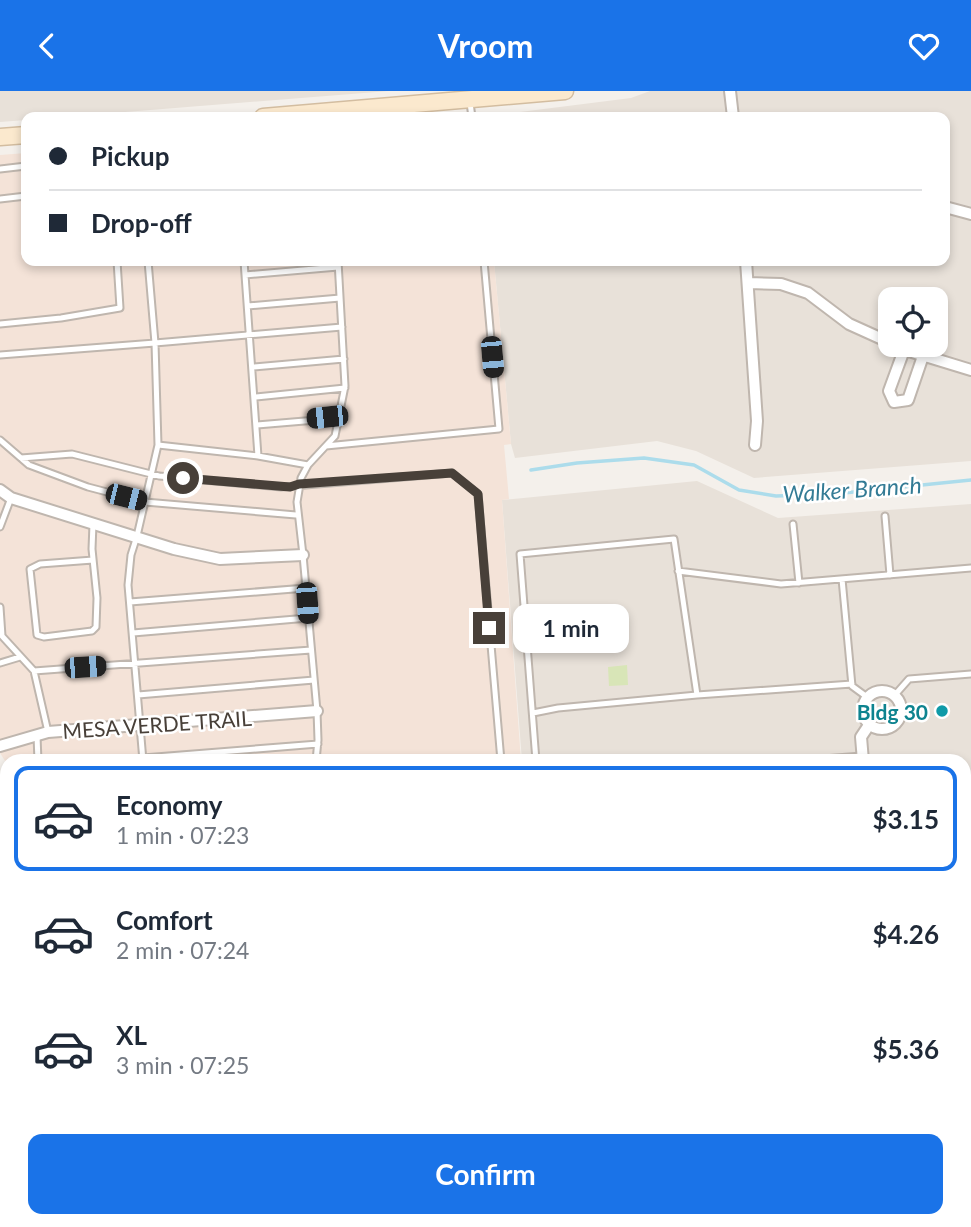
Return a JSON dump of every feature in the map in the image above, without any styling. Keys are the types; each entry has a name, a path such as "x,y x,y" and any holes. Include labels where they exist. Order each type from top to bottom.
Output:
{"main road":[{"path":"356,112 565,91"},
{"path":"0,137 21,135"}],"street":[{"path":"730,91 732,112"},
{"path":"950,208 971,214"},
{"path":"747,266 757,421 755,445"},
{"path":"749,283 781,284 808,293 849,324 878,338"},
{"path":"894,357 889,391 894,402 908,400 923,357"},
{"path":"926,357 971,370"},
{"path":"0,490 11,498 93,524 174,549 220,559 303,555"},
{"path":"886,691 894,696 899,700 901,712 896,723 888,728 878,729 869,725 862,709 867,697 874,692 886,691"},
{"name":"MESA VERDE TRAIL","path":"0,746 42,734 317,711"},
{"path":"862,754 861,737 869,725"}],"lane":[{"path":"470,100 471,112"},
{"path":"0,169 21,167"},
{"path":"0,199 21,197"},
{"path":"0,324 61,318 120,308 117,266"},
{"path":"143,754 128,585 131,555 158,445 155,343 148,266"},
{"path":"244,266 256,397 258,456"},
{"path":"245,275 321,266"},
{"path":"317,754 317,711 303,555 296,515 299,484 308,465 335,436 345,389 338,266"},
{"path":"326,446 499,429 484,266"},
{"path":"248,306 341,298"},
{"path":"0,355 342,327"},
{"path":"253,367 344,359"},
{"path":"256,397 345,389"},
{"path":"257,425 340,418"},
{"path":"0,440 29,465 88,487 145,502 296,515"},
{"path":"158,445 258,456 308,465"},
{"path":"21,458 72,454 151,474 281,487 452,473 478,494 500,754"},
{"path":"0,527 2,515 11,498"},
{"path":"885,516 890,575"},
{"path":"93,524 96,627 92,631 44,637 37,635 30,569 40,564 93,560"},
{"path":"793,524 799,583"},
{"path":"536,754 520,554 674,539 697,695"},
{"path":"678,571 781,584 971,568"},
{"path":"842,579 852,684 867,697"},
{"path":"130,602 306,589"},
{"path":"0,607 1,636 34,671 42,734 39,754"},
{"path":"133,633 308,618"},
{"path":"527,634 586,626"},
{"path":"34,671 311,650"},
{"path":"0,663 20,657"},
{"path":"894,696 909,679 971,674"},
{"path":"138,695 314,680"},
{"path":"533,713 558,708 697,695 852,684"},
{"path":"209,754 318,744"}],"shaded area":[{"path":"0,91 389,91 126,112 21,112 21,120 0,122"},
{"path":"650,91 971,91 971,461 754,478 696,451 657,441 515,458 511,444 494,266 950,266 950,112 520,112 631,98"},
{"path":"21,153 21,266 494,266 511,444 504,445 509,499 502,500 520,754 1,754 0,155"},
{"path":"697,481 778,518 971,504 971,754 521,754 502,500"}],"green space":[{"path":"627,665 628,685 609,686 608,667"}],"waterway":[{"name":"Walker Branch","path":"531,470 577,463 644,458 694,465 739,490 776,496 834,494 971,480"}],"place":[{"name":"Bldg 30","path":"942,711"}],"route":[{"path":"183,478 290,487 299,484 452,473 478,494 489,628"}]}
